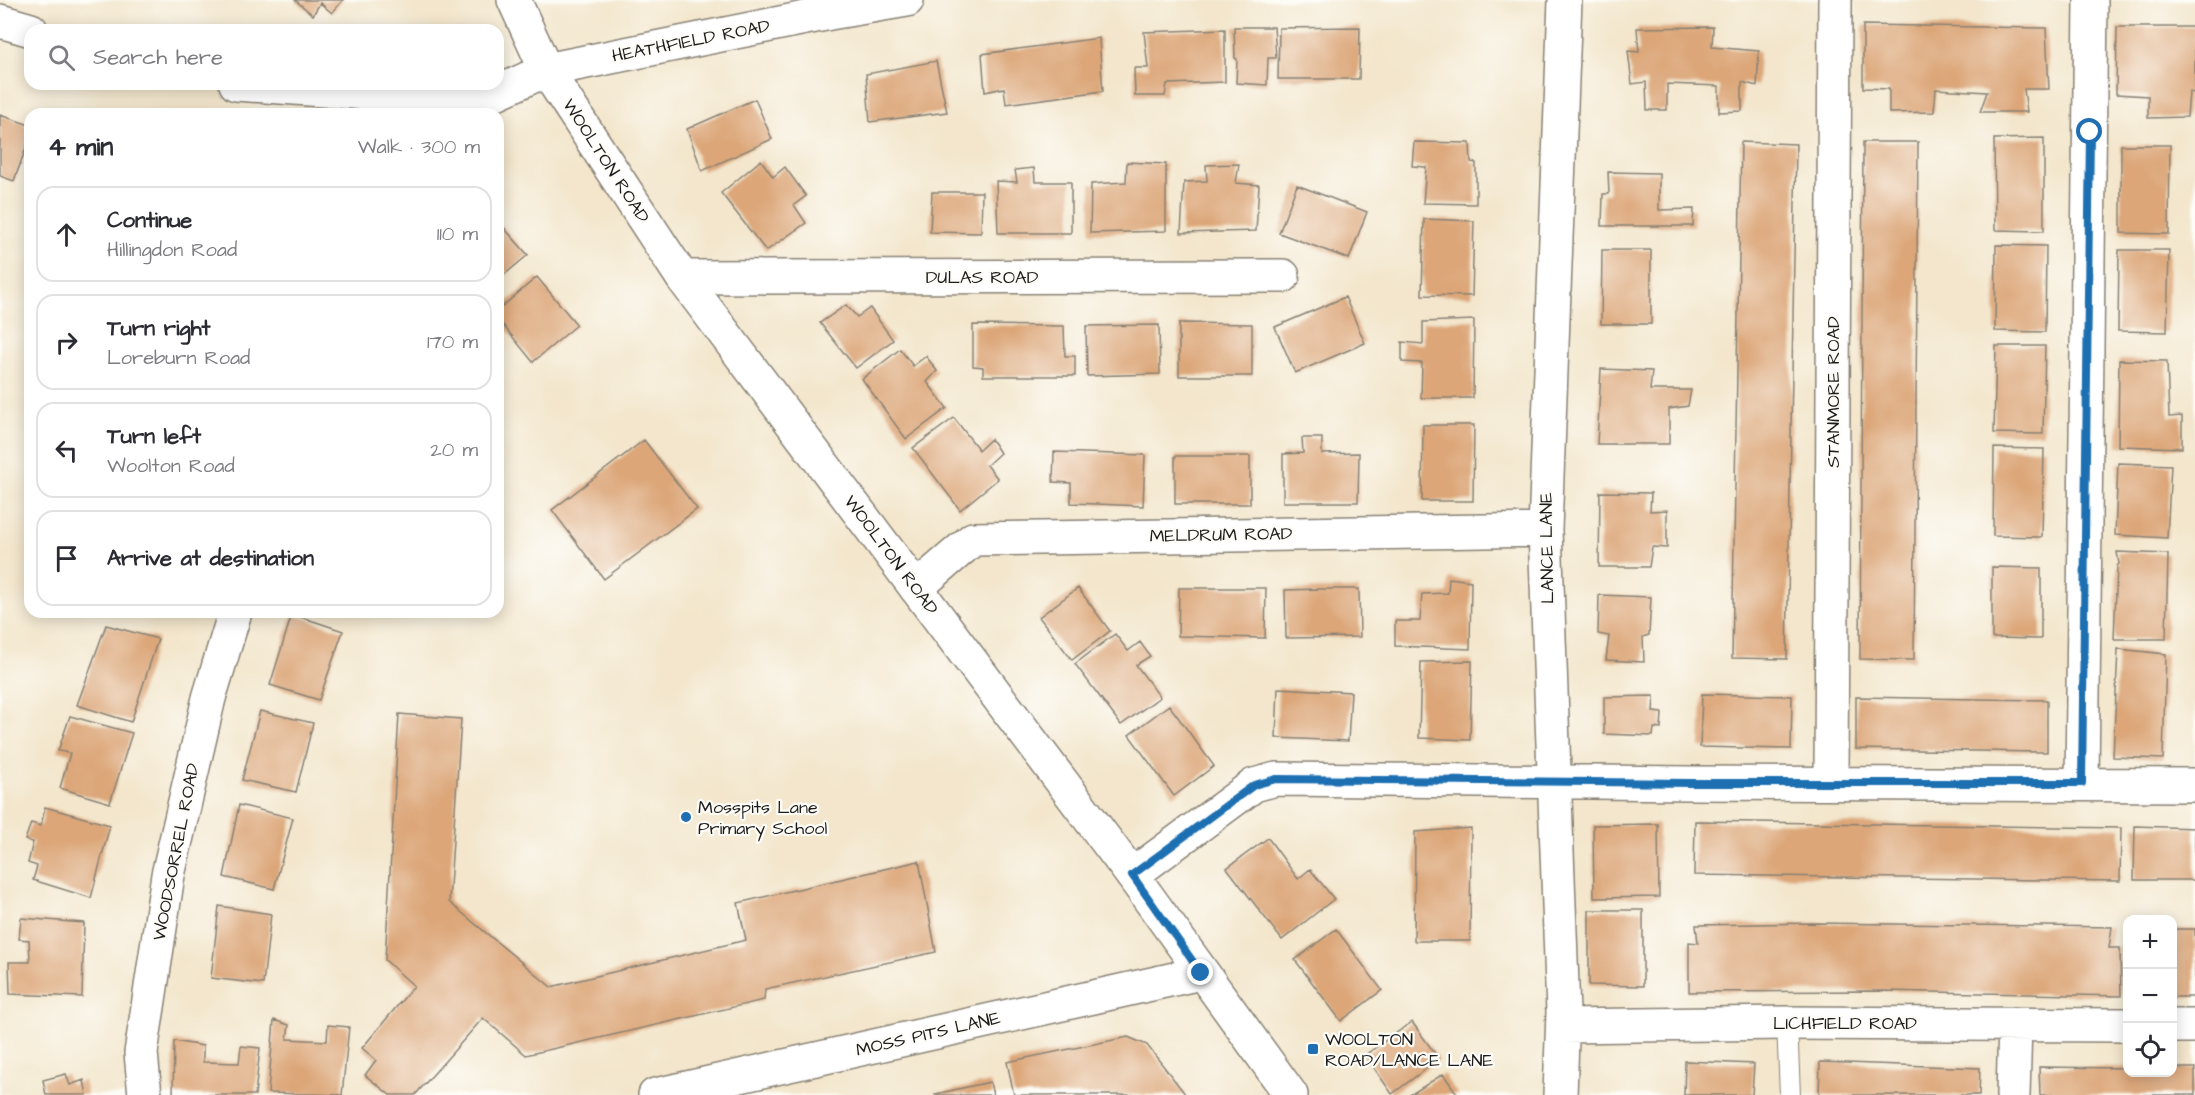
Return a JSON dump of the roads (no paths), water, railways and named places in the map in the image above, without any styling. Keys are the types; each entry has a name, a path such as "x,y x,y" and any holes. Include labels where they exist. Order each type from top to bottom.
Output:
{"street":[{"name":"WOOLTON ROAD","path":"514,0 546,70 682,277 1132,875 1291,1095"},
{"name":"HEATHFIELD ROAD","path":"475,108 546,70 830,13 907,0"},
{"name":"LANCE LANE","path":"1560,1095 1563,1026 1545,530 1565,0"},
{"name":"STANMORE ROAD","path":"1831,783 1835,0"},
{"path":"2082,783 2091,0"},
{"path":"0,21 24,28"},
{"path":"296,90 475,108"},
{"name":"DULAS ROAD","path":"682,277 1282,276"},
{"name":"MELDRUM ROAD","path":"916,588 973,539 1545,530"},
{"name":"WOODSORREL ROAD","path":"145,1095 141,1053 168,875 209,698 233,618"},
{"path":"1132,875 1254,785 1276,779 2195,784"},
{"name":"MOSS PITS LANE","path":"656,1095 1201,973"},
{"name":"LICHFIELD ROAD","path":"1563,1026 1787,1023 2123,1025"},
{"path":"2013,1095 2015,1024"},
{"path":"2177,1026 2195,1026"}],"lane":[{"path":"1787,1023 1790,1095"}],"place":[{"name":"Mosspits Lane Primary School","path":"686,817"},
{"name":"WOOLTON ROAD/LANCE LANE","path":"1313,1049"}]}
